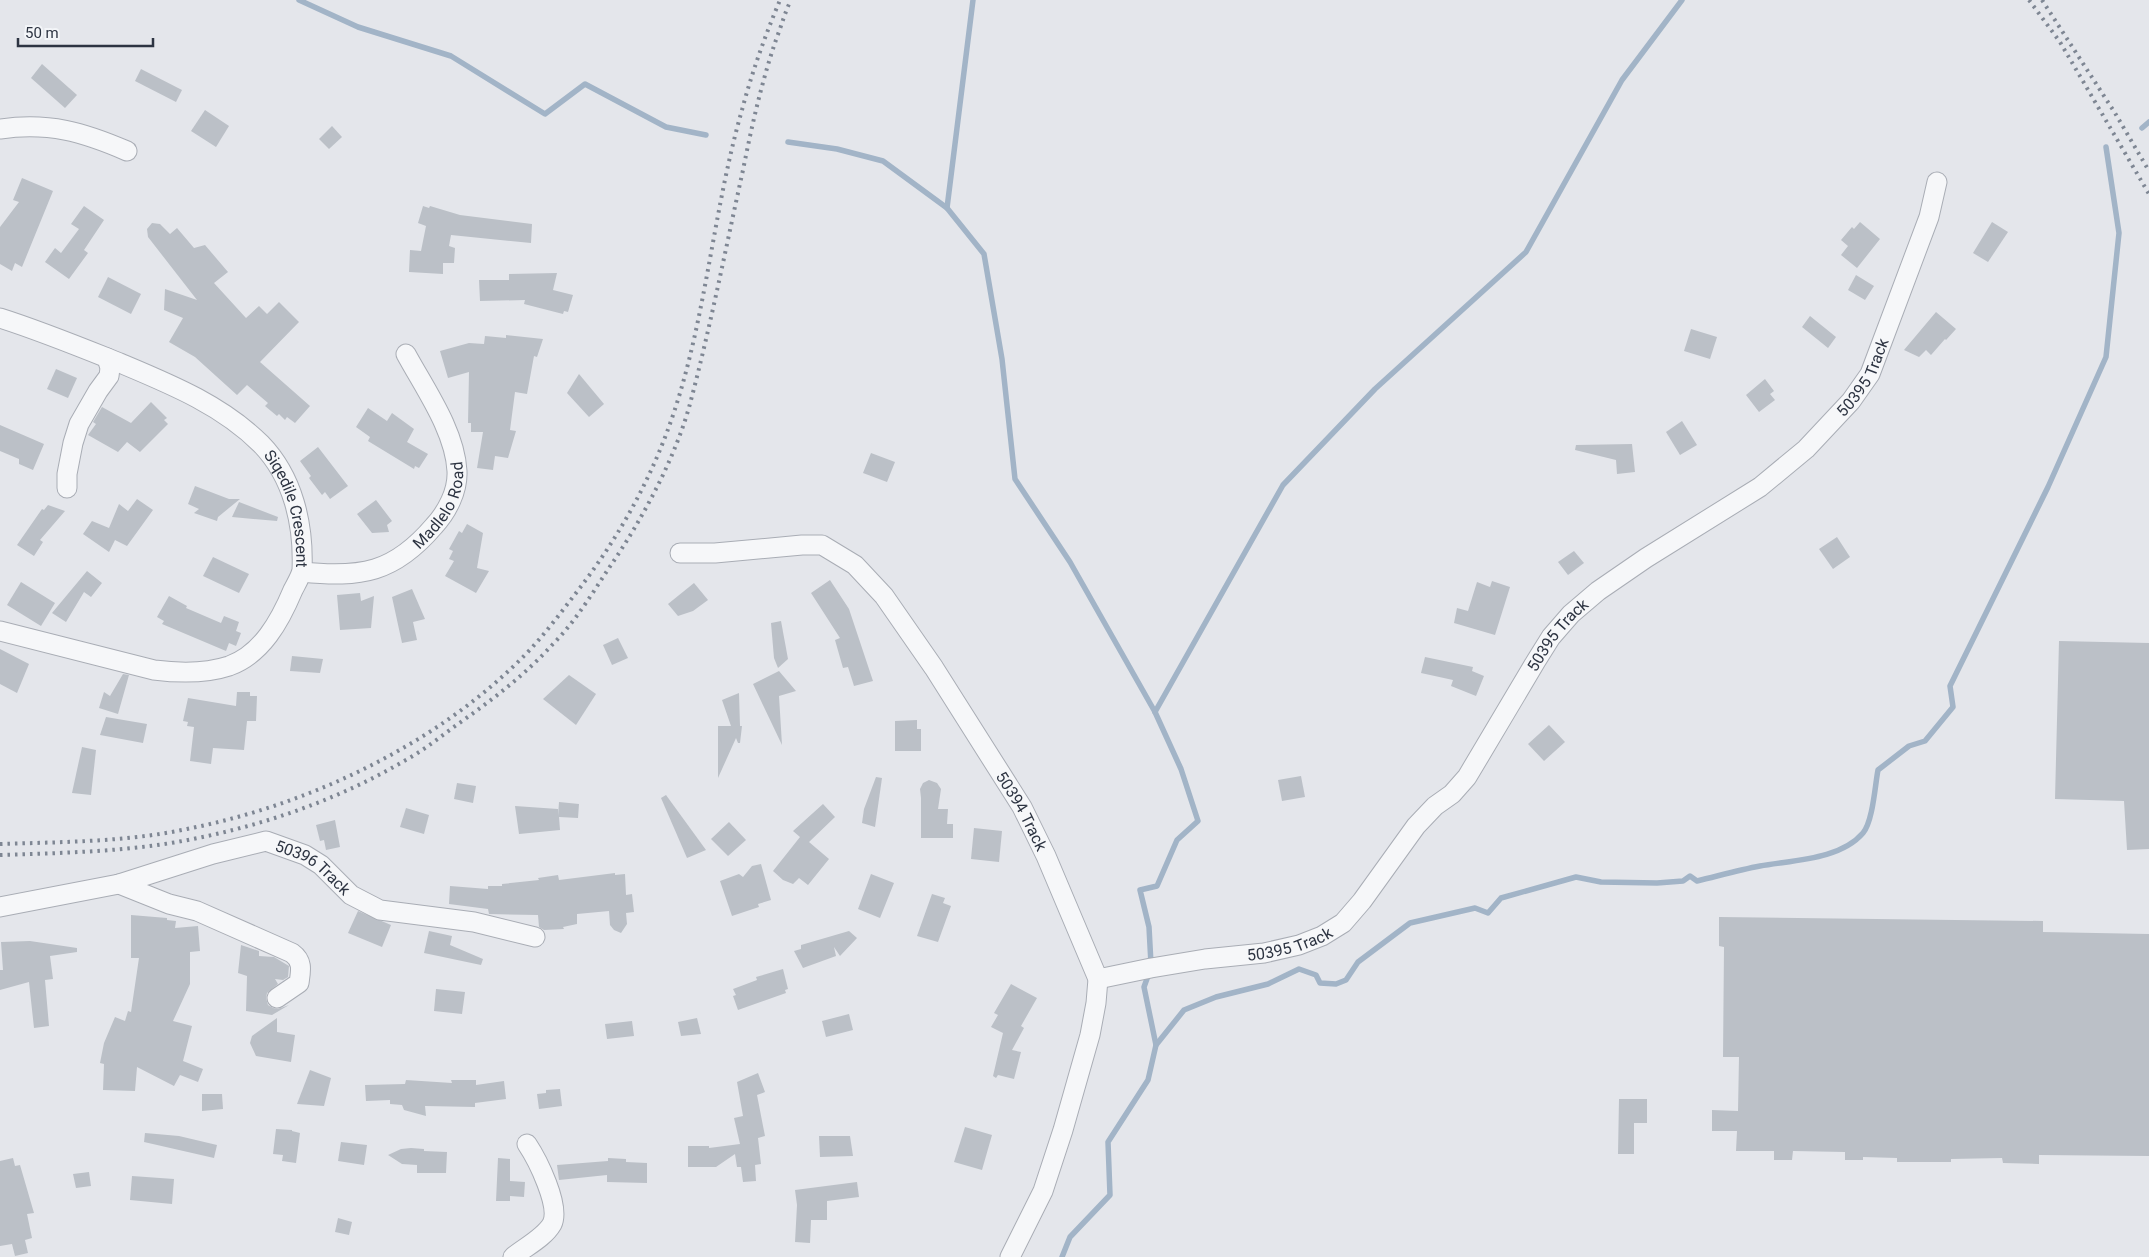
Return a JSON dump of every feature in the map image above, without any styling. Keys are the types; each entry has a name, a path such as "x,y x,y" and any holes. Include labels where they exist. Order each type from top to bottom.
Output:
{"street":[{"path":"0,129 48,128 83,133 127,152"},
{"name":"50395 Track","path":"1098,980 1151,968 1205,959 1264,953 1299,945 1322,936 1343,923 1416,826 1435,806 1452,794 1467,777 1536,661 1552,637 1571,614 1598,591 1646,558 1760,487 1806,449 1851,401 1870,374 1929,218 1937,182"},
{"name":"Siqedile Crescent","path":"0,318 44,332 174,386 205,402 233,421 260,443 279,465 290,489 298,517 302,572 279,621 269,635 251,653 230,666 205,671 178,673 154,670 0,631"},
{"name":"Madlelo Road","path":"302,572 342,575 371,570 391,563 405,556 419,544 438,522 450,502 457,472 449,433 406,354"},
{"path":"67,488 67,474 73,443 79,424 109,376 110,368 107,358"},
{"name":"50394 Track","path":"680,553 714,553 822,545 856,565 884,596 908,628 1022,807 1046,856 1098,980"},
{"name":"50396 Track","path":"0,908 119,884 213,854 266,842 305,855 321,865 351,895 380,910 474,922 536,937"},
{"path":"119,884 168,904 197,911 292,952 299,958 301,965 299,983 277,998"},
{"path":"1010,1257 1043,1191 1063,1130 1090,1035 1098,980"},
{"path":"513,1257 544,1233 552,1224 554,1214 542,1172 527,1144"}],"building":[{"path":"42,64 77,95 65,108 31,78"},
{"path":"141,69 182,90 176,102 135,81"},
{"path":"205,110 229,126 216,147 191,131"},
{"path":"332,126 342,137 329,149 319,139"},
{"path":"22,178 53,191 22,267 15,263 12,271 0,264 0,227 19,202 13,200"},
{"path":"84,206 104,220 84,250 88,253 69,279 45,262 55,248 61,253 79,229 71,224"},
{"path":"423,206 429,208 430,206 460,215 532,224 531,243 451,235 449,246 455,248 454,263 443,263 443,274 409,272 410,250 421,251 426,226 418,223"},
{"path":"1860,222 1880,239 1857,268 1841,255 1848,246 1841,240 1852,227 1854,229"},
{"path":"1992,222 2008,232 1988,262 1973,253"},
{"path":"152,223 160,224 170,234 177,228 194,248 205,245 228,272 214,283 246,318 259,306 267,314 279,302 299,322 260,362 310,406 295,423 287,417 285,420 279,414 277,416 265,406 268,403 247,385 237,395 195,357 169,342 183,318 164,310 165,289 197,300 148,237 147,229"},
{"path":"557,273 553,290 573,295 568,312 564,311 563,314 524,304 525,300 480,301 479,280 509,280 509,274"},
{"path":"1856,275 1874,286 1865,300 1848,290"},
{"path":"108,277 141,294 131,314 98,297"},
{"path":"1936,312 1956,329 1931,355 1926,350 1919,357 1904,350"},
{"path":"1810,316 1836,337 1828,348 1802,327"},
{"path":"1691,329 1717,337 1710,359 1684,351"},
{"path":"506,335 543,339 537,357 534,356 527,394 515,392 510,430 516,431 508,458 495,456 493,470 477,468 483,432 471,432 471,423 468,423 469,372 448,378 440,351 469,343 484,344 485,336 506,338"},
{"path":"56,369 77,378 68,398 47,389"},
{"path":"579,374 604,404 589,417 567,393"},
{"path":"1765,379 1774,391 1770,394 1775,400 1759,412 1746,395"},
{"path":"151,402 167,418 164,420 168,424 140,452 127,442 118,452 88,435 96,424 93,422 102,407 131,423"},
{"path":"368,408 387,421 392,413 414,429 407,442 428,454 419,468 415,466 414,469 368,441 370,437 356,427"},
{"path":"1682,421 1697,445 1680,455 1666,432"},
{"path":"0,425 44,444 33,470 19,464 19,459 0,451"},
{"path":"1632,444 1635,472 1617,474 1616,460 1575,450 1576,445"},
{"path":"318,447 348,486 330,499 325,492 322,495 309,478 311,476 300,461"},
{"path":"871,453 895,462 887,482 863,473"},
{"path":"195,486 229,499 240,499 218,517 217,521 194,513 199,509 188,504"},
{"path":"137,499 153,510 127,546 115,540 109,552 83,534 92,521 109,528 119,504 128,511"},
{"path":"376,500 392,521 387,525 389,532 372,533 357,514"},
{"path":"239,502 278,517 277,521 232,517"},
{"path":"48,505 65,511 40,540 43,542 34,556 17,545 42,509 44,510"},
{"path":"467,524 483,533 477,568 489,571 476,593 445,576 454,561 449,559 453,551 449,549 459,531 462,533"},
{"path":"1837,537 1850,557 1833,569 1819,549"},
{"path":"1574,551 1584,563 1568,575 1558,562"},
{"path":"213,557 249,574 239,593 203,576"},
{"path":"87,571 102,583 91,597 84,592 66,622 52,613"},
{"path":"830,580 849,609 873,681 854,686 848,667 843,668 835,640 840,638 811,593"},
{"path":"1492,581 1510,587 1495,635 1454,623 1457,608 1468,611 1477,582 1490,587"},
{"path":"21,582 55,603 41,626 7,605"},
{"path":"694,583 708,600 693,611 678,616 668,604"},
{"path":"412,589 425,619 413,622 417,640 402,643 392,597"},
{"path":"360,593 361,601 374,596 371,628 340,630 337,595"},
{"path":"169,596 187,606 186,608 221,623 224,616 239,622 236,631 241,633 236,646 229,643 226,651 162,624 164,621 157,617"},
{"path":"781,621 788,659 778,668 774,658 771,623"},
{"path":"618,638 628,658 612,665 603,645"},
{"path":"2059,641 2149,643 2149,849 2127,850 2124,801 2055,799"},
{"path":"0,649 29,664 17,693 0,684"},
{"path":"292,656 323,659 320,673 290,671"},
{"path":"1425,657 1473,667 1472,671 1484,676 1476,696 1451,686 1453,680 1421,673"},
{"path":"779,671 796,691 779,696 782,745 753,684"},
{"path":"123,674 129,675 118,714 99,708 104,692 110,696"},
{"path":"569,675 596,694 576,725 543,699"},
{"path":"237,692 250,692 250,696 257,696 256,721 247,721 244,750 213,748 211,764 190,761 194,727 187,726 188,722 183,721 188,698 236,706"},
{"path":"739,693 740,726 742,726 740,743 738,743 736,738 718,778 718,726 731,726 722,700"},
{"path":"106,717 147,724 143,743 100,735"},
{"path":"917,720 917,729 921,729 921,751 895,751 895,721"},
{"path":"1549,725 1565,742 1544,761 1528,744"},
{"path":"82,747 96,750 91,795 72,793"},
{"path":"1301,776 1305,797 1282,801 1278,780"},
{"path":"876,777 882,778 875,827 862,823 864,809"},
{"path":"929,780 937,783 941,789 938,809 948,809 947,824 953,824 953,838 921,838 920,789 923,783"},
{"path":"457,783 476,786 473,803 454,799"},
{"path":"666,795 706,850 687,858 661,798"},
{"path":"559,802 579,804 578,818 559,817 560,830 519,834 515,806 558,809 558,816"},
{"path":"823,804 835,817 809,842 829,859 808,885 799,878 793,884 783,880 773,871 800,837 793,831"},
{"path":"406,808 429,815 424,834 400,827"},
{"path":"335,820 340,847 326,850 324,840 320,841 316,825"},
{"path":"729,822 746,840 728,856 711,839"},
{"path":"974,828 1002,831 999,862 971,859"},
{"path":"761,864 771,900 758,904 759,907 732,916 720,881 739,874 743,877 752,866"},
{"path":"615,873 615,875 625,874 626,895 632,894 634,912 626,913 627,924 621,933 614,930 610,925 609,911 577,914 577,924 563,927 564,929 544,930 539,927 538,915 489,914 488,909 449,904 450,886 488,889 488,886 502,886 502,884 539,880 538,878 558,875 559,880"},
{"path":"871,874 894,883 880,918 858,909"},
{"path":"932,894 945,898 943,903 951,906 938,942 917,936"},
{"path":"358,911 391,925 382,947 348,933"},
{"path":"131,915 167,918 167,920 176,921 175,928 198,926 200,951 190,952 190,984 173,1021 192,1026 183,1061 203,1069 198,1082 180,1075 174,1086 137,1067 135,1091 103,1090 104,1064 100,1063 104,1043 115,1017 125,1021 128,1011 131,1012 139,958 131,958"},
{"path":"1719,917 2043,921 2043,932 2149,934 2149,1156 2039,1155 2039,1164 2003,1163 2002,1158 1951,1159 1951,1162 1897,1162 1897,1158 1863,1157 1863,1160 1845,1160 1845,1152 1793,1151 1792,1160 1774,1160 1774,1151 1736,1151 1737,1131 1712,1131 1712,1110 1738,1111 1739,1057 1723,1057 1724,947 1719,946"},
{"path":"429,931 452,936 450,945 483,959 481,965 424,953"},
{"path":"849,931 857,938 840,956 834,947 836,956 803,968 794,951 801,949 801,945"},
{"path":"30,941 77,948 77,952 50,956 53,979 45,980 49,1026 34,1028 29,982 0,990 0,970 3,970 1,942"},
{"path":"241,945 259,951 259,956 274,957 289,966 288,977 283,980 275,979 278,984 267,993 266,998 268,1005 273,1008 278,1009 289,1005 272,1015 246,1011 247,976 238,973"},
{"path":"783,969 788,989 785,990 786,993 738,1010 733,996 736,995 733,989 757,980 756,977"},
{"path":"1011,984 1037,998 1021,1026 1024,1028 1012,1050 1021,1052 1014,1079 998,1075 996,1078 993,1076 1003,1033 991,1027 998,1015 994,1013"},
{"path":"436,989 465,992 462,1014 434,1011"},
{"path":"849,1014 853,1030 826,1037 822,1021"},
{"path":"277,1018 277,1032 295,1035 291,1062 256,1056 250,1043 252,1036"},
{"path":"697,1018 701,1034 681,1036 678,1022"},
{"path":"632,1021 634,1036 607,1039 605,1024"},
{"path":"310,1070 331,1078 324,1106 297,1104"},
{"path":"758,1073 765,1092 757,1095 765,1136 758,1138 761,1164 755,1165 756,1181 743,1182 741,1167 737,1167 735,1154 716,1167 688,1167 688,1146 709,1146 709,1148 740,1144 734,1118 743,1116 737,1082"},
{"path":"406,1080 452,1083 451,1080 476,1080 476,1085 504,1081 506,1099 475,1103 475,1107 425,1106 426,1116 404,1110 402,1105 390,1104 390,1100 366,1101 365,1085 405,1084"},
{"path":"560,1089 562,1106 539,1109 537,1094 546,1093 546,1090"},
{"path":"202,1094 222,1094 223,1109 202,1111"},
{"path":"1619,1099 1647,1099 1647,1123 1634,1123 1634,1154 1618,1154"},
{"path":"965,1127 992,1135 982,1170 954,1162"},
{"path":"276,1129 292,1130 300,1133 296,1163 282,1161 283,1155 273,1154"},
{"path":"145,1133 179,1136 217,1145 214,1158 144,1142"},
{"path":"819,1136 850,1136 853,1156 820,1157"},
{"path":"341,1142 367,1145 364,1165 338,1161"},
{"path":"401,1149 424,1149 424,1151 447,1152 446,1173 417,1173 417,1165 402,1164 388,1155"},
{"path":"13,1158 15,1166 20,1165 34,1213 27,1214 32,1238 25,1240 28,1253 15,1256 12,1244 0,1246 0,1161"},
{"path":"498,1158 510,1159 510,1181 525,1182 524,1197 510,1196 510,1201 496,1201"},
{"path":"608,1158 626,1159 626,1162 647,1163 647,1183 607,1182 607,1175 559,1180 557,1165 608,1161"},
{"path":"89,1172 91,1186 76,1188 73,1174"},
{"path":"132,1176 174,1179 172,1204 130,1200"},
{"path":"857,1182 859,1197 827,1201 827,1220 811,1220 810,1243 795,1242 797,1205 795,1190"},
{"path":"338,1218 352,1222 349,1235 335,1232"}],"waterway":[{"path":"299,0 358,27 451,56 545,114 585,84 666,127 706,135"},
{"path":"973,0 947,208 984,254 1002,359 1015,479 1070,562 1155,712 1181,769 1198,821 1177,840 1157,886 1140,890 1149,927 1151,964"},
{"path":"1155,712 1283,485 1375,389 1526,252 1622,80 1682,0"},
{"path":"2142,128 2149,122"},
{"path":"788,142 837,149 883,161 947,208"},
{"path":"1156,1045 1184,1010 1216,997 1268,984 1299,969 1316,975 1320,983 1336,984 1346,980 1358,962 1410,923 1475,908 1488,913 1501,898 1576,877 1601,882 1657,883 1683,881 1690,876 1697,881 1752,868 1829,854 1842,849 1863,833 1871,812 1878,770 1909,746 1925,741 1953,707 1950,686 2048,487 2106,357 2119,233 2106,147"},
{"path":"1062,1257 1070,1237 1110,1195 1108,1142 1148,1080 1156,1045 1144,987 1149,973"}],"railway":[{"path":"0,844 94,841 141,837 187,829 278,805 323,788 409,744 450,718 487,690 522,658 563,610 607,549 634,504 667,432 687,369 732,147 754,68 780,0"},
{"path":"0,855 111,850 177,842 236,829 294,812 377,776 425,748 508,687 561,635 584,606 647,507 668,464 685,421 712,314 758,103 772,53 791,0"},
{"path":"2029,0 2060,42 2149,194"},
{"path":"2042,0 2115,113 2149,171"}]}
